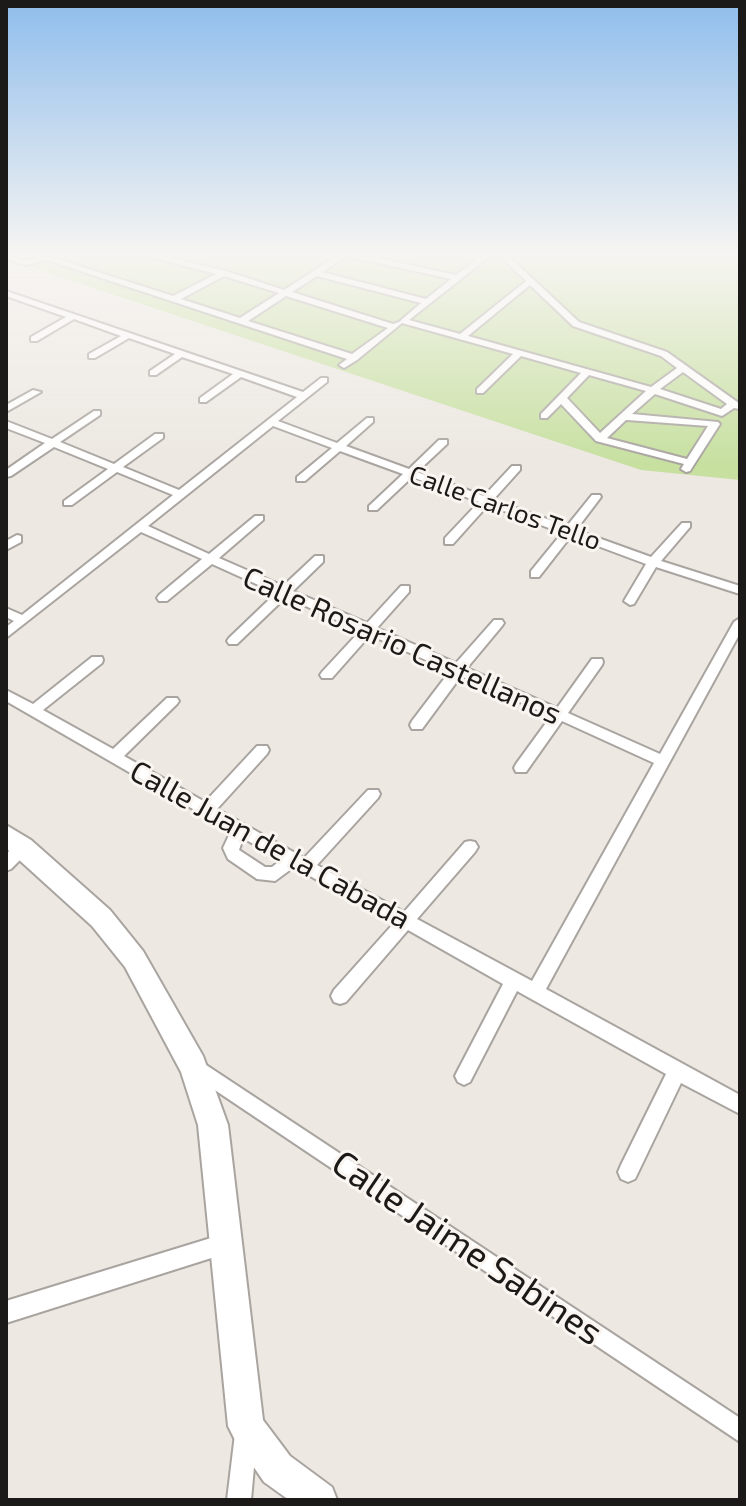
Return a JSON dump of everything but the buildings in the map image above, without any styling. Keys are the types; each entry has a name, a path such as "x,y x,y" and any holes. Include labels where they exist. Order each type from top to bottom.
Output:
{"main road":[{"path":"12,849 101,918 134,959 193,1066 213,1125 246,1426 277,1469 319,1500"}],"street":[{"path":"34,339 61,323"},
{"path":"94,323 305,396"},
{"path":"248,323 354,358"},
{"path":"381,323 394,327"},
{"path":"344,365 400,323"},
{"path":"411,323 653,390 722,413"},
{"path":"462,337 479,323"},
{"path":"561,398 600,439 688,466 722,413 737,406 664,354 575,323"},
{"path":"92,356 129,335"},
{"path":"153,373 182,353"},
{"path":"480,391 519,353"},
{"path":"600,439 653,390 683,368"},
{"path":"544,416 587,372"},
{"path":"203,400 240,373"},
{"path":"6,634 324,380"},
{"path":"6,409 36,392"},
{"path":"7,474 97,413"},
{"path":"627,417 715,424"},
{"path":"301,479 370,420"},
{"name":"Calle Carlos Tello","path":"271,422 653,562 740,590"},
{"path":"6,424 180,494"},
{"path":"68,503 159,436"},
{"path":"373,508 443,442"},
{"path":"449,541 516,468"},
{"path":"535,574 596,497"},
{"path":"163,598 259,518"},
{"path":"630,601 653,562 686,525"},
{"name":"Calle Rosario Castellanos","path":"142,528 558,717 663,761"},
{"path":"233,641 319,559"},
{"path":"327,675 365,629 405,589"},
{"path":"6,612 23,620"},
{"path":"535,992 740,622"},
{"path":"417,725 498,623"},
{"path":"33,711 97,660"},
{"path":"521,768 597,662"},
{"name":"Calle Juan de la Cabada","path":"6,695 239,829 740,1105"},
{"path":"114,757 172,701"},
{"path":"207,810 262,750"},
{"path":"239,829 231,848 233,854 262,874 275,874 300,862 373,794"},
{"path":"340,996 470,847"},
{"path":"464,1076 514,980"},
{"name":"Calle Jaime Sabines","path":"193,1066 740,1431"},
{"path":"628,1172 678,1070"},
{"path":"6,1312 224,1244"},
{"path":"239,1500 246,1426"}],"green space":[{"path":"199,323 740,323 740,480 641,470"}]}
